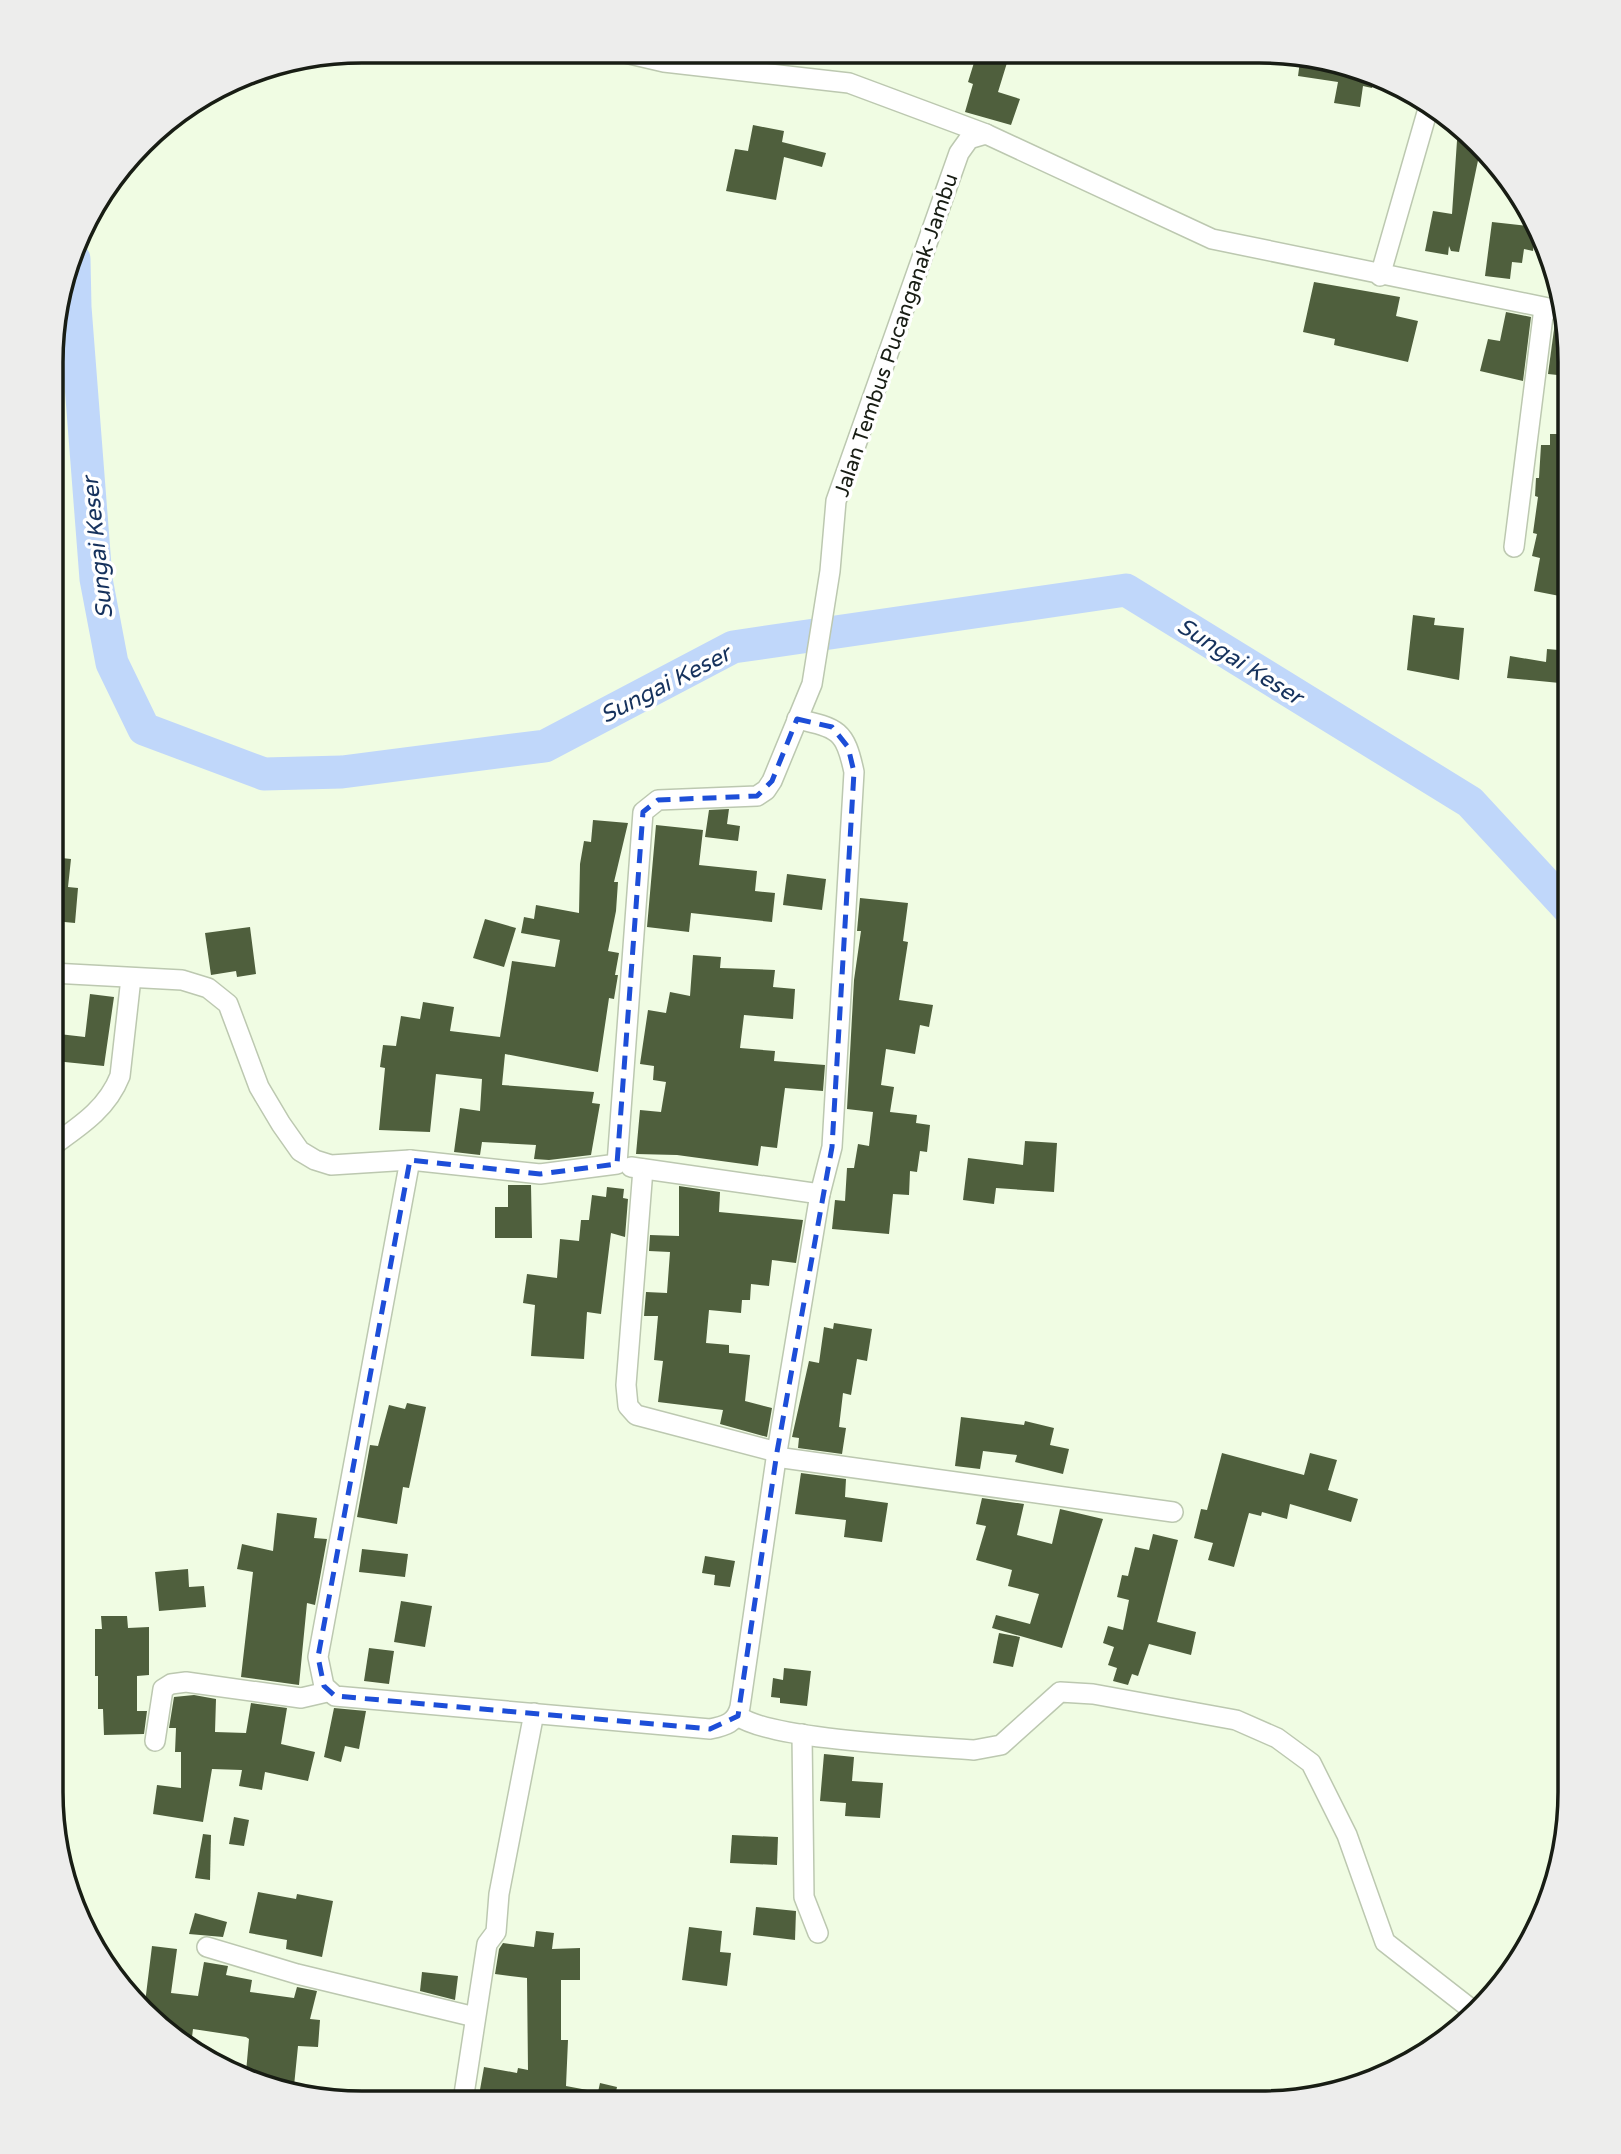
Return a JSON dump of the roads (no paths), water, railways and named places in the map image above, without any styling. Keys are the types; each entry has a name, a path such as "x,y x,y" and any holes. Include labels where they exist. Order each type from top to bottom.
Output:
{"street":[{"path":"673,63 849,83 986,134 1212,239 1380,276 1551,309 1514,547"},
{"path":"1380,276 1427,114"},
{"name":"Jalan Tembus Pucanganak-Jambu","path":"617,1164 643,812 658,800 757,796 766,790 772,781 812,684 830,571 836,501 959,153 969,139 986,134"},
{"path":"155,1741 163,1689 171,1684 186,1682 301,1698 327,1692 335,1696 710,1729 724,1727 738,1716 776,1455 820,1194 832,1147 854,772 842,735 832,727 797,719"},
{"path":"63,974 181,979 208,988 228,1004 259,1087 300,1151 331,1165 410,1160 540,1174 617,1164 820,1194"},
{"path":"63,1138 89,1120 116,1086 120,1076 131,978"},
{"path":"327,1692 318,1667 318,1657 410,1160"},
{"path":"643,1169 625,1385 628,1406 635,1415 776,1455 1173,1512"},
{"path":"738,1716 749,1724 802,1734 974,1750 1001,1745 1060,1692 1093,1694 1236,1720 1277,1738 1311,1763 1347,1835 1384,1942 1467,2006"},
{"path":"464,2091 487,1944 496,1932 499,1894 534,1713"},
{"path":"802,1734 804,1897 818,1933"},
{"path":"207,1947 310,1978 475,2017"}],"waterway":[{"name":"Sungai Keser","path":"74,280 96,579 112,663 144,729 264,774 342,772 545,746 733,647 1126,590 1470,802 1558,897"}]}
